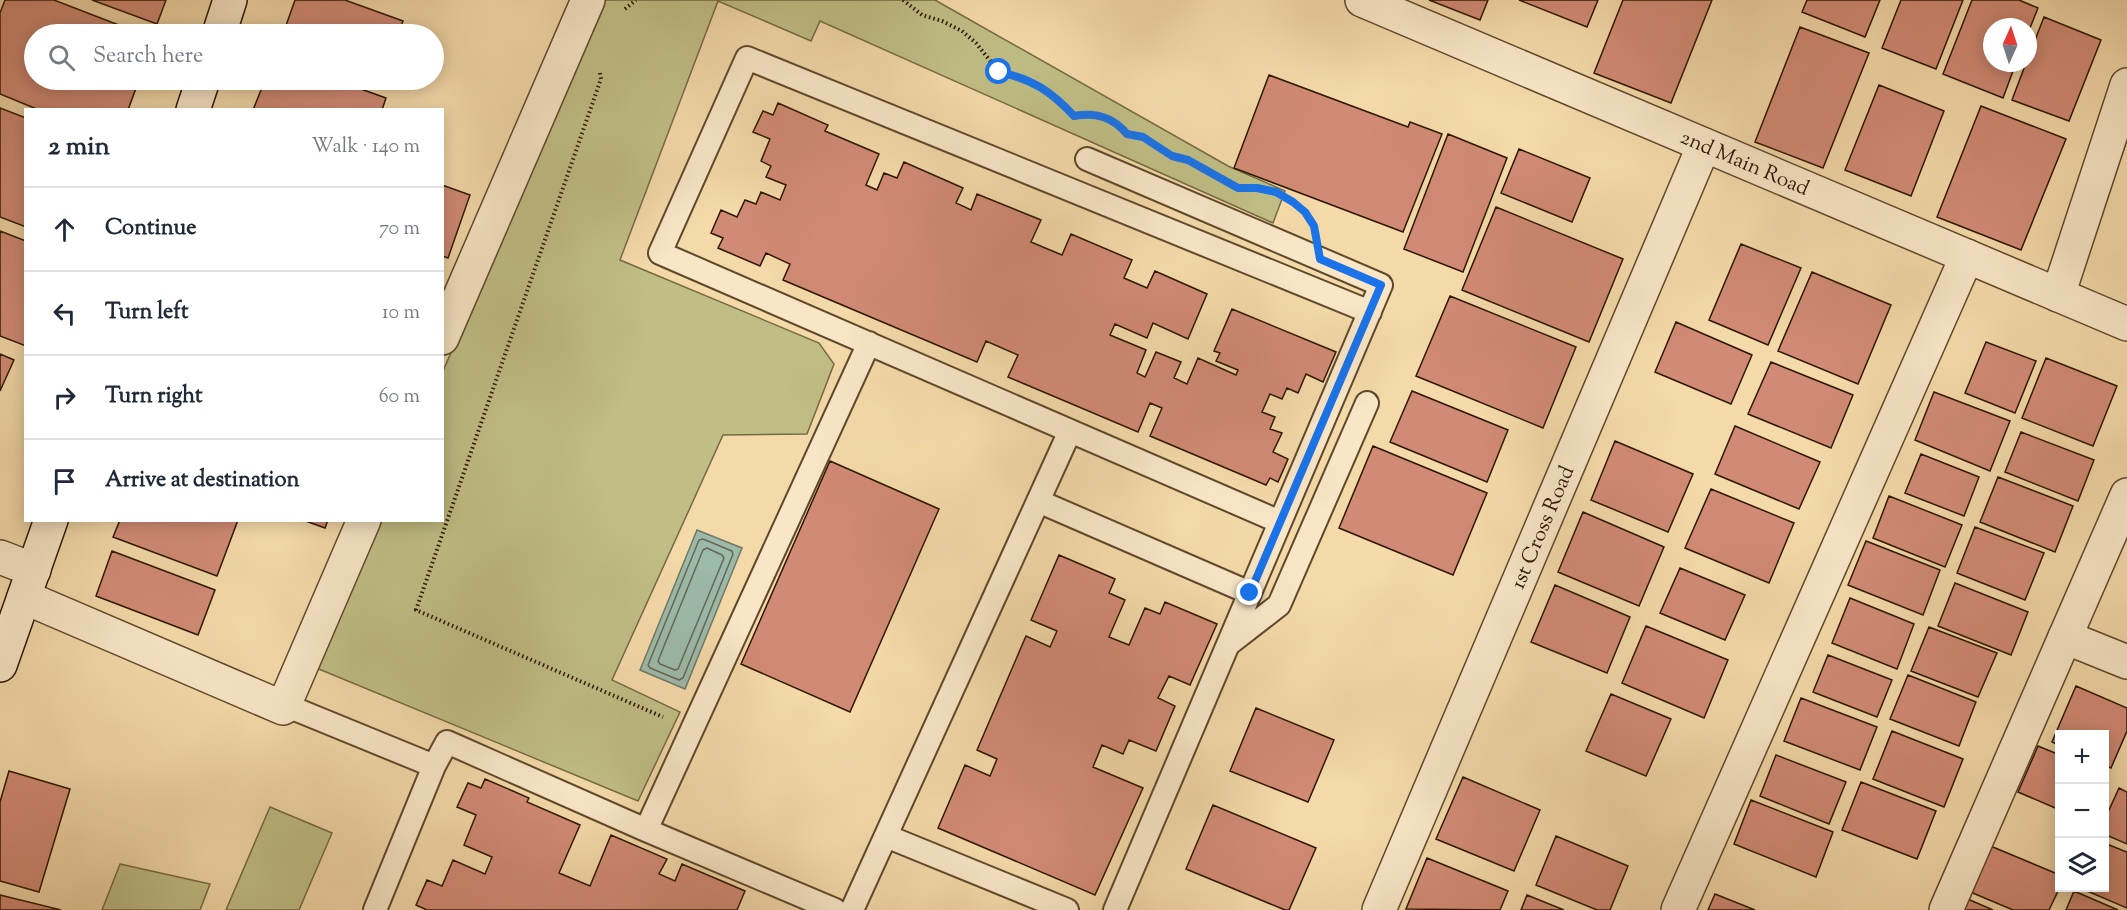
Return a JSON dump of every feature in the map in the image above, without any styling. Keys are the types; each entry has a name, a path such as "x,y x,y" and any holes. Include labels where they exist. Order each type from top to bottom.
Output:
{"street":[{"path":"223,24 231,0"},
{"path":"444,333 588,0"},
{"name":"2nd Main Road","path":"1362,0 2127,324"},
{"path":"2058,295 2127,85"},
{"path":"194,108 200,90"},
{"name":"1st Cross Road","path":"1378,910 1704,144"},
{"path":"1678,910 1967,256"},
{"path":"1946,910 2127,495"},
{"path":"0,665 50,522"},
{"path":"0,557 29,584 283,708 363,522"},
{"path":"2065,637 2127,662"}],"lane":[{"path":"1280,522 660,253 747,58 1370,312"},
{"path":"1087,159 1381,285 1115,910"},
{"path":"646,830 869,343"},
{"path":"1228,644 1279,604 1367,403"},
{"path":"852,910 1070,431"},
{"path":"1038,501 1250,593"},
{"path":"285,705 434,766"},
{"path":"375,910 434,766 447,742 835,910"},
{"path":"886,836 1067,910"}],"path":[{"path":"623,10 636,0"},
{"path":"903,0 922,15 942,21 962,31 976,43 999,72 1020,76 1039,86 1058,99 1074,116 1097,115 1108,118 1127,134 1143,137 1172,156 1188,160 1228,182"},
{"path":"599,71 601,79 416,610 692,729"},
{"path":"1238,188 1257,188 1276,192 1305,212 1314,226 1320,259"}],"shaded area":[{"path":"604,0 935,0 1228,166 1285,191 1273,223 820,21 811,41 718,1 620,260 819,343 834,364 807,434 723,435 612,680 680,712 638,801 314,667 377,522 444,522 444,369"},
{"path":"270,807 332,833 299,910 226,910"},
{"path":"120,864 210,884 200,910 102,910"}],"water":[{"path":"697,530 742,548 685,689 640,670"}],"building":[{"path":"5,0 54,0 116,24 24,24 24,90 135,90 129,108 34,108 0,94 0,13"},
{"path":"92,0 166,0 157,24"},
{"path":"295,0 345,0 403,21 402,24 287,24"},
{"path":"1429,0 1488,0 1480,20"},
{"path":"1519,0 1598,0 1587,27"},
{"path":"1623,0 1712,0 1671,103 1594,73"},
{"path":"1807,0 1880,0 1865,37 1802,12"},
{"path":"1901,0 1963,0 1936,69 1882,48"},
{"path":"1972,0 2019,0 2038,8 2034,18 1983,18 1983,72 2013,72 2003,98 1943,74"},
{"path":"2044,17 2101,40 2069,121 2012,100 2023,72 2037,72 2037,35"},
{"path":"1800,27 1869,53 1823,168 1755,142"},
{"path":"1269,75 1408,127 1410,122 1442,134 1403,232 1234,168"},
{"path":"1879,85 1944,111 1911,196 1845,170"},
{"path":"261,90 364,90 386,98 383,108 254,108"},
{"path":"778,103 828,125 825,131 879,154 866,185 877,190 884,173 897,178 904,162 963,188 956,203 971,210 977,194 1041,220 1031,242 1062,255 1071,234 1132,260 1124,278 1147,288 1155,271 1207,294 1188,339 1153,323 1147,338 1115,324 1110,335 1146,350 1137,373 1145,377 1156,352 1181,362 1174,378 1187,384 1198,358 1236,375 1238,370 1216,361 1220,353 1214,351 1232,309 1336,352 1323,382 1306,374 1298,393 1287,388 1282,399 1270,394 1262,412 1275,417 1270,429 1282,433 1273,452 1288,459 1278,482 1270,478 1266,485 1150,436 1162,408 1150,403 1138,432 1008,377 1018,355 986,341 977,362 783,280 790,264 766,253 760,266 718,248 723,238 711,233 721,210 737,217 745,200 756,204 761,192 780,200 786,185 766,177 771,166 761,161 770,139 753,132 763,111 773,115"},
{"path":"1981,106 2066,139 2021,250 1937,217"},
{"path":"0,108 24,117 24,226 0,217"},
{"path":"1448,134 1507,158 1463,272 1404,249"},
{"path":"1519,149 1590,178 1572,222 1501,193"},
{"path":"444,186 470,195 448,258 444,257"},
{"path":"1496,207 1623,259 1589,342 1462,290"},
{"path":"0,231 24,240 24,345 0,336"},
{"path":"1741,244 1801,268 1768,345 1709,320"},
{"path":"1812,272 1891,305 1858,384 1778,351"},
{"path":"1450,296 1576,347 1543,428 1416,376"},
{"path":"1676,322 1752,355 1731,404 1655,372"},
{"path":"1986,342 2036,361 2015,413 1965,393"},
{"path":"0,354 14,360 0,391"},
{"path":"2046,358 2117,386 2093,446 2022,418"},
{"path":"1771,362 1853,395 1831,448 1748,414"},
{"path":"1412,391 1508,430 1487,482 1390,442"},
{"path":"1934,392 2010,421 1990,471 1915,440"},
{"path":"1735,426 1820,462 1799,509 1715,474"},
{"path":"2021,432 2094,460 2078,501 2005,472"},
{"path":"1615,441 1693,474 1668,532 1591,500"},
{"path":"1373,446 1487,493 1453,575 1339,528"},
{"path":"1921,454 1979,477 1964,516 1905,493"},
{"path":"830,461 939,509 850,712 741,664"},
{"path":"1998,477 2073,506 2055,552 1980,522"},
{"path":"1711,489 1794,523 1769,583 1685,548"},
{"path":"1889,496 1962,525 1945,567 1873,538"},
{"path":"1583,512 1664,547 1639,606 1558,572"},
{"path":"119,522 237,522 217,576 113,537"},
{"path":"308,522 327,522 325,528"},
{"path":"1975,527 2044,553 2025,600 1957,573"},
{"path":"1866,541 1940,570 1923,615 1848,585"},
{"path":"112,551 215,590 198,635 96,596"},
{"path":"1059,555 1115,579 1109,593 1125,600 1109,637 1129,645 1145,608 1160,614 1165,602 1217,624 1190,685 1169,676 1158,698 1175,706 1156,751 1129,740 1123,754 1102,745 1093,767 1143,788 1095,895 938,828 965,765 990,776 997,759 977,750 1026,636 1050,647 1057,631 1031,620"},
{"path":"1680,568 1745,595 1725,640 1660,613"},
{"path":"1955,583 2028,612 2011,655 1938,626"},
{"path":"1555,585 1630,617 1607,673 1531,642"},
{"path":"1850,598 1914,624 1897,669 1832,643"},
{"path":"1646,626 1728,660 1704,718 1622,683"},
{"path":"1929,627 1997,653 1978,697 1911,671"},
{"path":"1828,655 1892,680 1877,717 1813,692"},
{"path":"1908,675 1976,702 1959,746 1890,719"},
{"path":"2076,686 2127,708 2127,731 2111,768 2109,767 2109,730 2057,730"},
{"path":"1611,694 1671,719 1646,776 1586,751"},
{"path":"1801,698 1877,727 1860,770 1784,741"},
{"path":"1256,708 1334,740 1308,802 1230,771"},
{"path":"1892,731 1963,759 1944,807 1873,779"},
{"path":"2038,746 2055,753 2055,808 2018,792"},
{"path":"1776,755 1846,782 1829,824 1760,796"},
{"path":"9,771 70,789 39,892 0,881 0,802"},
{"path":"1463,777 1540,810 1514,871 1436,839"},
{"path":"485,779 529,798 527,802 580,825 559,873 590,886 611,835 667,859 659,874 675,881 682,864 745,891 737,910 427,910 416,905 427,880 442,886 453,860 485,874 492,857 464,845 476,815 457,807 468,783 481,788"},
{"path":"1861,782 1936,811 1917,859 1842,830"},
{"path":"2119,788 2127,792 2127,844 2109,836 2109,810"},
{"path":"1751,800 1833,832 1816,877 1734,844"},
{"path":"1213,805 1316,848 1289,910 1186,869"},
{"path":"1556,836 1628,866 1610,910 1597,910 1536,885"},
{"path":"1988,845 2055,873 2055,892 2058,892 2049,910 2013,910 1968,891"},
{"path":"2109,845 2127,852 2127,908 2089,892 2109,892"},
{"path":"1427,858 1508,891 1500,910 1406,909"},
{"path":"2074,892 2076,892 2118,910 2066,910"},
{"path":"1715,894 1755,910 1708,910"},
{"path":"0,895 61,910 0,910"},
{"path":"1527,895 1564,910 1521,910"},
{"path":"1963,897 1993,910 1957,910"}],"route":[{"path":"999,72 1020,76 1039,86 1058,99 1074,116 1085,114 1108,118 1127,134 1143,137 1172,156 1188,160 1238,188 1257,188 1276,192 1305,212 1314,226 1320,259 1381,285 1250,593"}]}
